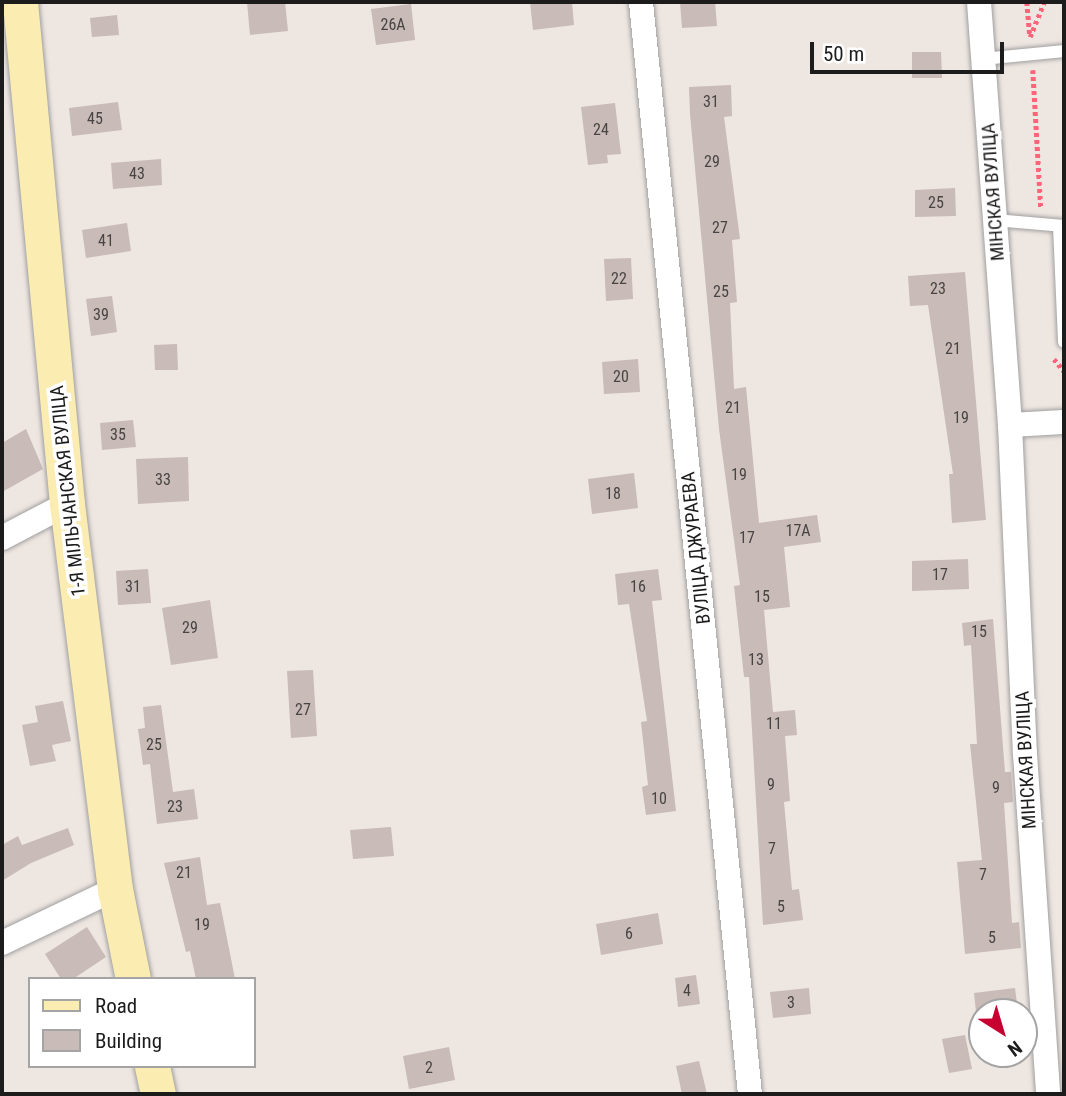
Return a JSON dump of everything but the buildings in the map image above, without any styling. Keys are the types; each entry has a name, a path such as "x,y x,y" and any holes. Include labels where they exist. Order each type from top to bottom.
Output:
{"street":[{"path":"2,3 18,2"},
{"name":"1-Я МІЛЬЧАНСКАЯ ВУЛІЦА","path":"18,2 67,504 115,889 134,977"},
{"name":"ВУЛІЦА ДЖУРАЕВА","path":"641,2 750,1094"},
{"name":"МІНСКАЯ ВУЛІЦА","path":"979,2 1010,425 1025,754 1048,1094"},
{"path":"1010,425 1064,422"},
{"path":"2,538 67,504"},
{"path":"2,943 115,889"},
{"path":"152,1068 158,1094"}],"lane":[{"path":"983,59 1064,51"},
{"path":"995,220 1042,227 1062,226 1064,342"}],"path":[{"path":"1027,2 1042,227"},
{"path":"1030,36 1044,2"},
{"path":"1050,353 1064,371"}]}
